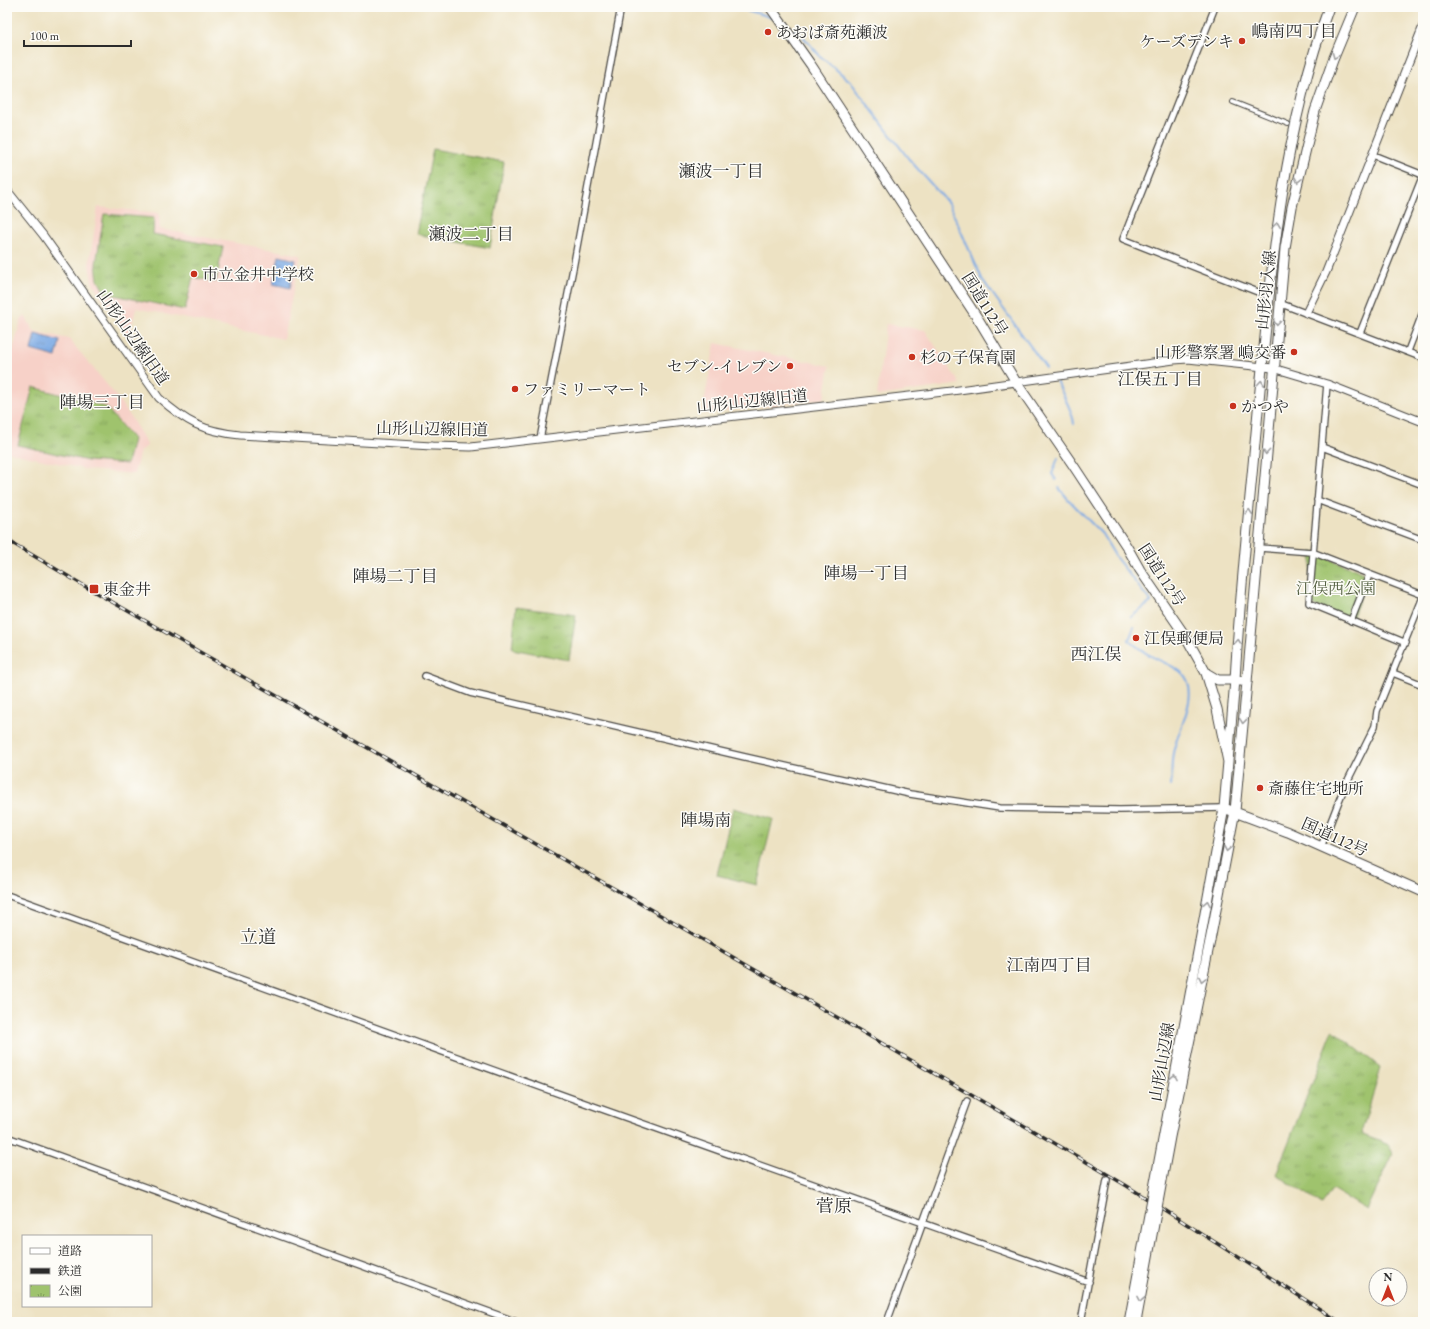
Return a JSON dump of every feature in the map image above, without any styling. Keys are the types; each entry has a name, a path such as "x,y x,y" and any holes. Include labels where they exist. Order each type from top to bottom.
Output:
{"main road":[{"name":"国道112号","path":"770,7 811,65 890,184 980,322 1016,382 1073,465 1140,570 1186,637 1206,673 1217,709 1228,762"},
{"name":"山形羽入線","path":"1236,680 1268,296 1278,218 1299,105 1308,71 1329,7"},
{"name":"山形羽入線","path":"1247,682 1273,368 1285,248 1292,207 1315,111 1333,60 1355,7"},
{"path":"1206,673 1218,680 1236,680 1247,682 1235,811"},
{"path":"1224,808 1236,680"},
{"name":"国道112号","path":"1224,808 1288,832 1423,892"},
{"name":"山形山辺線","path":"1129,1322 1224,808"},
{"name":"山形山辺線","path":"1136,1322 1172,1129 1235,811"}],"street":[{"path":"540,439 621,7"},
{"path":"1215,7 1123,239 1268,296"},
{"path":"1306,313 1326,272 1423,26"},
{"path":"1233,102 1288,124"},
{"path":"1360,333 1423,175 1373,155"},
{"name":"山形山辺線旧道","path":"7,190 56,253 159,398 176,413 193,423 219,433 471,448 827,406 1174,360 1273,368 1327,384 1423,422"},
{"path":"1279,303 1423,358"},
{"path":"1408,351 1423,312"},
{"path":"1327,384 1309,603 1406,643"},
{"path":"1322,447 1423,485"},
{"path":"1317,500 1423,540"},
{"path":"1259,548 1312,552 1423,596 1406,643 1378,711 1375,726 1344,788 1321,847"},
{"path":"1351,621 1369,575"},
{"path":"1393,673 1423,685"},
{"path":"425,676 470,693 910,794 952,801 1000,808 1115,810 1224,808"},
{"path":"7,895 922,1224 1089,1282"},
{"path":"887,1322 967,1101"},
{"path":"7,1137 517,1322"},
{"path":"1081,1322 1107,1180"}],"shaded area":[{"name":"市立金井中学校","path":"98,207 159,213 160,229 301,255 283,339 136,308 129,339 92,282 89,265"},
{"path":"25,316 34,331 69,339 113,392 128,413 147,446 140,451 134,474 89,470 7,452 7,371 21,320"},
{"name":"杉の子保育園","path":"886,324 925,330 960,384 877,396"},
{"path":"715,343 830,366 824,399 702,414"}],"green space":[{"path":"433,149 504,162 490,248 416,234"},
{"path":"104,214 154,218 153,234 223,247 216,282 193,277 185,310 105,293 98,280 96,264"},
{"path":"33,387 106,407 133,439 127,464 88,461 18,445"},
{"name":"江俣西公園","path":"1312,552 1369,575 1351,621 1309,603"},
{"path":"516,607 576,615 569,660 512,649"},
{"path":"733,808 773,819 757,885 717,875"},
{"path":"1333,1030 1381,1068 1362,1130 1363,1135 1389,1145 1393,1154 1367,1210 1332,1189 1322,1205 1276,1174"}],"water":[{"path":"279,256 296,260 290,288 273,284"},
{"path":"35,334 60,341 56,357 31,350"}],"waterway":[{"path":"736,7 771,17"},
{"path":"794,30 800,33 820,56 850,81 908,158 949,204 982,279 1046,368"},
{"path":"1057,381 1070,408 1074,424"},
{"path":"1056,480 1052,474 1058,458"},
{"path":"1059,488 1102,534 1117,559 1151,602 1131,617"},
{"path":"1134,627 1129,640 1145,653 1181,672 1187,680 1190,690 1187,711 1173,753 1171,786"}],"railway":[{"path":"7,540 93,591 655,912 1068,1151 1127,1186 1340,1322"}],"place":[{"name":"あおば斎苑瀬波","path":"768,32"},
{"name":"ケーズデンキ","path":"1242,41"},
{"name":"市立金井中学校","path":"194,274"},
{"name":"山形警察署 嶋交番","path":"1294,352"},
{"name":"杉の子保育園","path":"912,357"},
{"name":"セブン-イレブン","path":"790,366"},
{"name":"ファミリーマート","path":"515,389"},
{"name":"かつや","path":"1233,406"},
{"name":"東金井","path":"94,589"},
{"name":"江俣郵便局","path":"1136,638"},
{"name":"斎藤住宅地所","path":"1260,788"}],"district":[{"name":"嶋南四丁目","path":"1294,31"},
{"name":"瀬波一丁目","path":"721,171"},
{"name":"瀬波二丁目","path":"471,234"},
{"name":"江俣五丁目","path":"1160,379"},
{"name":"陣場三丁目","path":"102,402"},
{"name":"陣場一丁目","path":"866,573"},
{"name":"陣場二丁目","path":"395,576"},
{"name":"西江俣","path":"1096,654"},
{"name":"陣場南","path":"706,820"},
{"name":"立道","path":"258,936"},
{"name":"江南四丁目","path":"1049,965"},
{"name":"菅原","path":"834,1205"}]}
